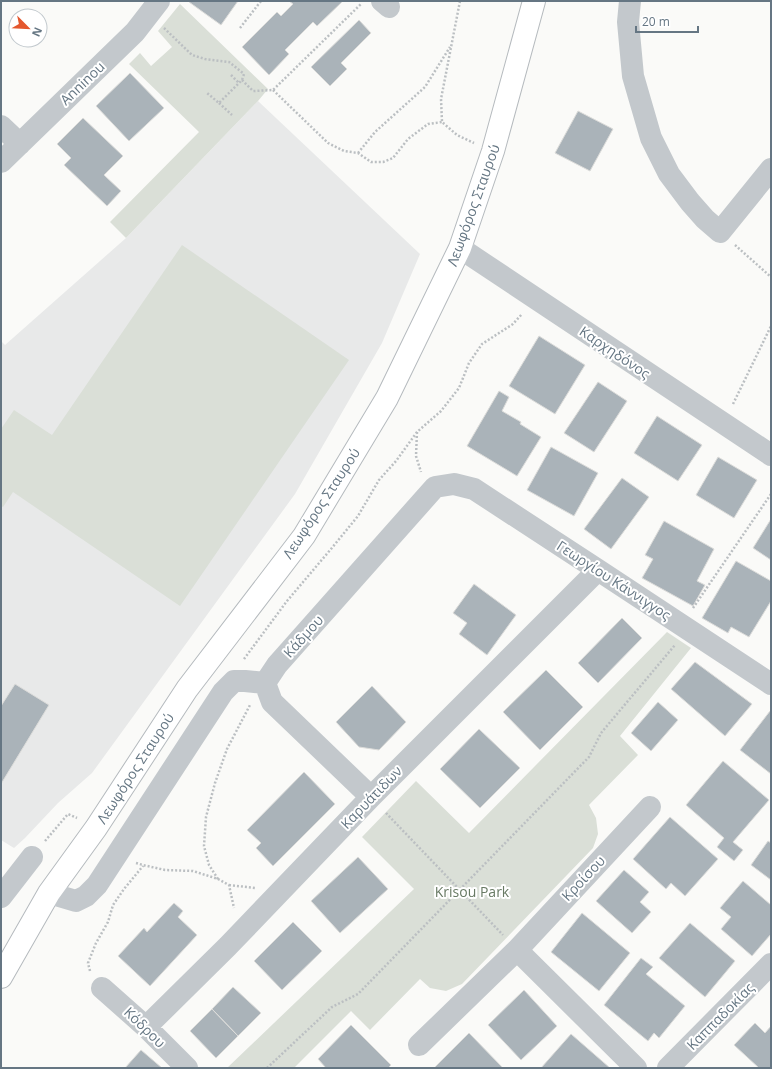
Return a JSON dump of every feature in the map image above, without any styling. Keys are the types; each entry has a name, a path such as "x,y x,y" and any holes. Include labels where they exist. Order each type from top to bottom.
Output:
{"main road":[{"name":"Λεωφόρος Σταυρού","path":"1,978 49,893 96,828 187,689 304,536 387,398 460,248 493,151 534,1"}],"street":[{"name":"Anninou","path":"1,162 135,32 160,1"},
{"path":"630,1 628,22 633,76 651,138 668,174 690,202 705,219 720,232 771,169"},
{"path":"1,126 20,144"},
{"name":"Καρχηδόνος","path":"460,248 771,455"},
{"name":"Γεωργίου Κάννιγγος","path":"445,485 474,489 771,684"},
{"name":"Κάδμου","path":"265,684 277,664 445,485"},
{"name":"Καρυάτιδων","path":"146,1027 228,946 371,797 598,570"},
{"path":"49,893 76,901 86,896 98,885 223,692 234,681 265,684 272,702 371,797"},
{"name":"Κροίσου","path":"419,1045 517,950 650,807"},
{"path":"1,896 32,857"},
{"path":"517,950 636,1068"},
{"name":"Καππαδοκίας","path":"668,1068 768,973"},
{"name":"Κόδρου","path":"102,988 146,1027 187,1068"}],"path":[{"path":"240,28 261,1"},
{"path":"242,80 253,91 273,90 365,1"},
{"path":"460,1 441,99 442,122 457,136 493,151"},
{"path":"162,26 192,55 205,59 229,62 244,74 242,80 219,103"},
{"path":"358,153 375,132 426,87 451,44"},
{"path":"231,75 239,82"},
{"path":"273,90 328,143 344,151 358,153 371,162 383,162 393,158 408,139 428,124 442,122"},
{"path":"207,92 232,115"},
{"path":"720,232 771,277"},
{"path":"234,681 239,666 287,601 358,516 379,480 396,461 417,432 441,411 459,388 469,363 482,344 513,324 535,298"},
{"path":"723,423 771,326"},
{"path":"417,432 416,456 421,472 445,485"},
{"path":"267,1068 332,1007 358,994 589,757 601,734 685,627 771,494"},
{"path":"218,879 209,865 204,846 206,818 215,783 227,750 248,709 265,684"},
{"path":"371,797 517,950"},
{"path":"32,857 68,814 96,828"},
{"path":"114,859 165,870 193,871 218,879 230,885 234,907 228,946"},
{"path":"102,988 91,975 88,963 96,943 108,922 113,905 143,866"}],"shaded area":[{"path":"258,101 420,254 382,343 295,494 92,773 58,803 14,848 1,840 1,341 5,345 126,238"}],"green space":[{"path":"180,4 268,89 126,238 110,222 199,132 129,64 140,53 151,66 172,47 158,31"},
{"path":"182,245 349,360 180,606 13,492 3,507 1,506 1,429 14,410 52,435"},
{"name":"Krisou Park","path":"667,632 691,648 620,736 638,755 589,805 596,818 598,834 593,848 462,984 446,991 430,988 420,979 370,1030 351,1011 294,1068 227,1068 414,889 362,837 416,781 469,833"}],"building":[{"path":"238,1 221,25 189,2"},
{"path":"289,1 343,1 317,26 313,22 285,50 289,54 269,75 242,47 277,12 281,16 293,4"},
{"path":"359,20 371,33 341,63 347,69 330,86 311,67"},
{"path":"130,73 164,108 129,141 96,106"},
{"path":"578,111 613,129 590,171 555,153"},
{"path":"83,118 123,156 104,175 121,191 107,206 64,165 71,158 57,144"},
{"path":"539,336 585,365 555,414 509,386"},
{"path":"598,382 627,401 594,452 564,433"},
{"path":"499,391 509,397 502,411 521,422 520,424 541,437 517,476 467,446"},
{"path":"657,416 702,445 678,481 634,453"},
{"path":"551,447 598,473 574,516 527,490"},
{"path":"718,457 757,480 734,518 696,495"},
{"path":"622,478 649,497 611,549 584,529"},
{"path":"771,519 771,560 753,548"},
{"path":"664,521 714,549 697,581 705,585 693,606 642,578 653,559 645,555"},
{"path":"736,561 771,581 771,601 749,637 731,627 728,633 702,618"},
{"path":"474,584 516,615 487,655 459,634 467,623 453,613"},
{"path":"622,618 642,638 598,683 578,663"},
{"path":"695,662 752,704 725,736 671,689"},
{"path":"546,670 583,707 540,750 503,712"},
{"path":"15,684 49,705 1,784 1,706"},
{"path":"372,686 406,722 379,750 359,747 336,722"},
{"path":"658,702 678,720 651,751 631,733"},
{"path":"771,711 771,774 740,750"},
{"path":"479,729 520,768 480,808 440,769"},
{"path":"723,761 769,800 733,842 743,850 734,861 717,847 724,838 686,805"},
{"path":"304,772 335,804 273,866 256,848 261,843 247,830"},
{"path":"670,817 718,859 685,896 671,883 666,889 633,859"},
{"path":"768,841 771,843 771,880 751,865"},
{"path":"358,857 388,889 340,933 311,901"},
{"path":"624,870 649,892 640,902 651,912 632,933 596,901"},
{"path":"743,881 771,905 771,934 752,956 721,929 731,917 720,908"},
{"path":"174,903 183,911 178,917 197,935 150,986 118,956 144,928 147,932"},
{"path":"582,913 630,953 599,991 551,952"},
{"path":"293,922 322,951 282,990 254,961"},
{"path":"690,923 735,961 705,997 659,958"},
{"path":"641,958 653,967 646,974 685,1006 659,1038 654,1033 648,1041 604,1005"},
{"path":"233,987 261,1013 238,1036 212,1009"},
{"path":"524,990 557,1026 521,1060 488,1025"},
{"path":"212,1009 238,1036 216,1058 190,1031"},
{"path":"755,1023 765,1033 771,1026 771,1068 759,1068 734,1045"},
{"path":"351,1025 391,1065 388,1068 326,1068 318,1059"},
{"path":"469,1033 503,1068 435,1067"},
{"path":"571,1034 610,1068 541,1068"},
{"path":"141,1050 162,1068 125,1068"}]}
